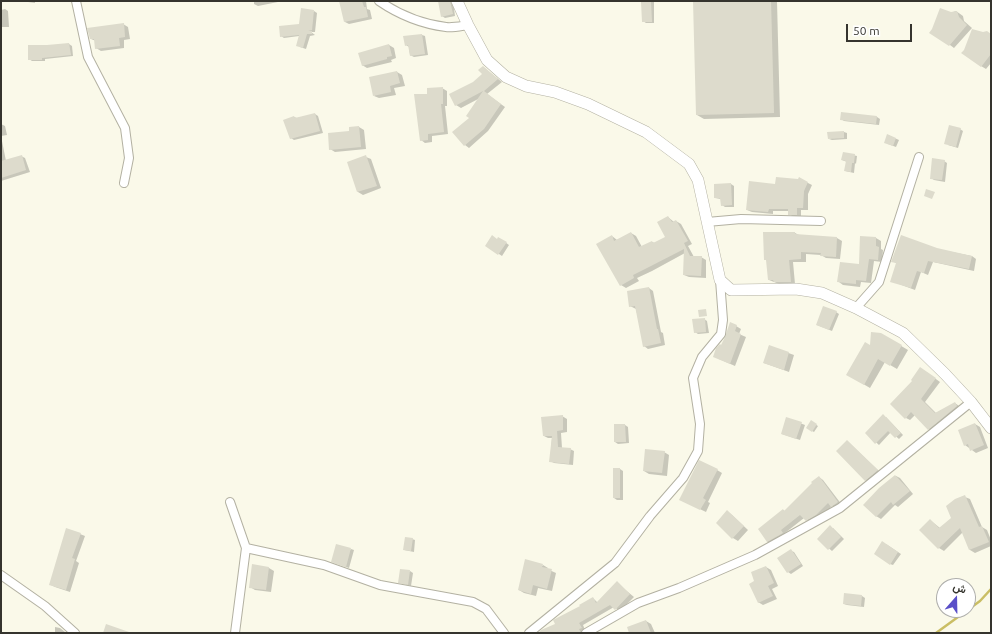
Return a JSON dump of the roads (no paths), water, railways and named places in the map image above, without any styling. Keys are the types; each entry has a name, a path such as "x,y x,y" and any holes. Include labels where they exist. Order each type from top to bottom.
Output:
{"street":[{"path":"76,1 88,57 125,128 129,158 124,183"},
{"path":"378,1 390,9 415,20 446,27 468,25"},
{"path":"457,1 487,60 506,77 526,86 555,92 601,110 646,132 689,164 698,180 720,280 723,320 722,334 702,357 694,378 700,424 698,451 683,478 650,516 615,563 529,633"},
{"path":"856,308 879,282 919,157"},
{"path":"707,222 741,219 821,221"},
{"path":"720,280 731,290 796,289 822,293 856,308 903,333 971,402 991,428"},
{"path":"586,633 638,603 679,588 755,555 840,508 971,402"},
{"path":"230,502 246,548 235,633"},
{"path":"246,548 324,565 380,585 473,602 486,609 504,633"},
{"path":"1,575 45,606 75,633"}],"waterway":[{"path":"936,633 980,601 991,589"}]}
